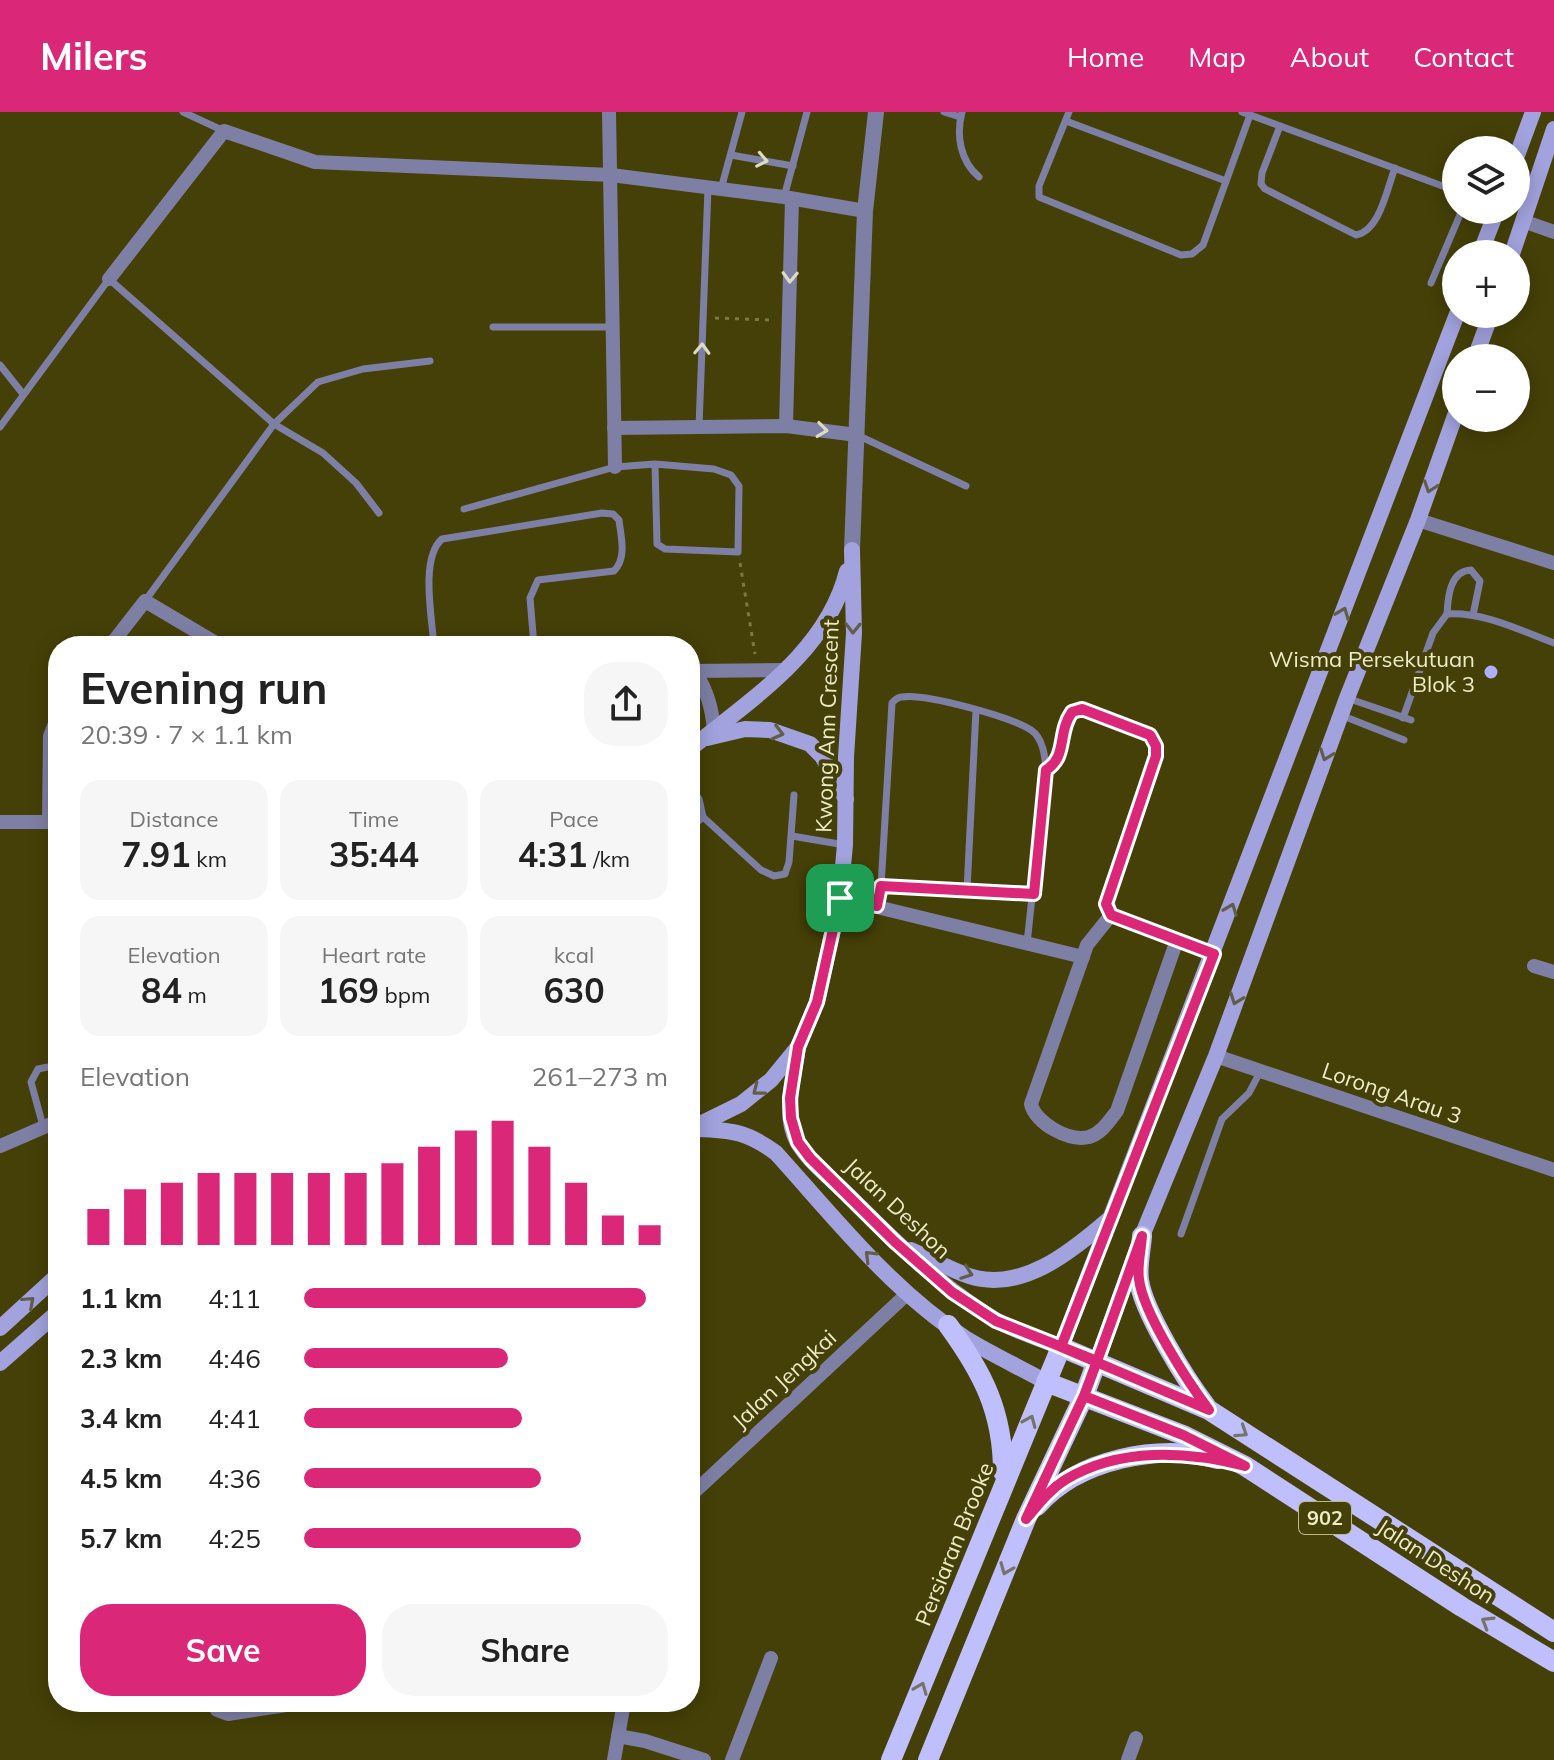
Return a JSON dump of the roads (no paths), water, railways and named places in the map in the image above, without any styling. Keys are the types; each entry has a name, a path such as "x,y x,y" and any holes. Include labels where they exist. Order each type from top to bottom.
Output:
{"main road":[{"path":"1524,136 1533,112"},
{"path":"1530,200 1554,129"},
{"path":"1061,1347 1452,328"},
{"path":"928,1760 1026,1519 1084,1396 1142,1236 1216,1056 1347,698 1418,520 1449,432"},
{"path":"702,740 787,670 830,616 843,588 852,550"},
{"name":"Kwong Ann Crescent","path":"700,1125 741,1104 771,1080 798,1047 817,1002 840,898 845,845 846,757 854,633 852,550"},
{"path":"702,740 745,729 770,730 797,738 810,744 822,756 847,801"},
{"name":"Jalan Deshon","path":"798,1047 790,1098 791,1118 798,1142 810,1158 895,1242 952,1292 996,1321 1209,1410 1554,1632"},
{"name":"Jalan Deshon","path":"700,1129 734,1130 754,1138 776,1153 908,1293 965,1338 1046,1382 1183,1435 1245,1466 1462,1607 1554,1662"},
{"path":"895,1242 969,1276 992,1281 1020,1277 1041,1269 1110,1219"},
{"path":"1142,1236 1139,1279 1148,1306 1184,1375 1209,1410"},
{"path":"0,1328 48,1284"},
{"path":"0,1363 48,1321"},
{"path":"948,1325 978,1370 999,1419 1003,1484"},
{"name":"Persiaran Brooke","path":"891,1760 1061,1347"},
{"path":"1026,1519 1047,1495 1065,1481 1081,1472 1127,1458 1183,1455 1209,1457 1245,1466"}],"street":[{"path":"609,112 615,467"},
{"path":"852,550 865,211 876,112"},
{"path":"109,279 224,131 315,162 611,175 865,211"},
{"path":"786,426 788,198"},
{"path":"1530,223 1554,232"},
{"path":"614,428 786,426 857,435"},
{"path":"1418,520 1554,563"},
{"path":"118,636 145,601 204,636"},
{"path":"700,671 787,670"},
{"path":"700,681 712,706 702,740"},
{"path":"1046,770 1054,765 1060,755 1063,724 1072,712 1082,709 1150,735 1156,746 1156,756 1107,899 1111,915"},
{"path":"0,822 48,822"},
{"path":"840,898 1083,957"},
{"path":"1111,915 1214,954"},
{"path":"1111,915 1087,945 1031,1104 1033,1114 1045,1125 1078,1137 1089,1137 1104,1129 1117,1111 1177,940"},
{"path":"1534,966 1554,972"},
{"name":"Lorong Arau 3","path":"1216,1056 1554,1170"},
{"path":"0,1146 48,1124"},
{"name":"Jalan Jengkai","path":"700,1487 908,1293"},
{"path":"732,1760 771,1658"},
{"path":"614,1760 622,1712"},
{"path":"618,1736 645,1741 704,1760"},
{"path":"1128,1760 1136,1738"}],"lane":[{"path":"183,112 224,131"},
{"path":"699,427 703,317 715,188 731,155 742,112"},
{"path":"788,198 807,112"},
{"path":"944,112 961,114 961,151 970,169 979,177"},
{"path":"1069,112 1039,186 1039,197 1181,255 1192,254 1203,245 1246,113 1442,186"},
{"path":"1066,121 1226,181"},
{"path":"1280,126 1262,173 1261,184 1265,189 1356,235 1365,234 1372,226 1395,168"},
{"path":"731,155 793,166"},
{"path":"1431,283 1456,224"},
{"path":"0,427 109,279 274,424 323,453 356,483 379,513"},
{"path":"493,327 613,327"},
{"path":"145,601 274,424 318,382 363,369 430,361"},
{"path":"0,365 23,394"},
{"path":"857,435 966,486"},
{"path":"464,509 615,467 655,464 714,469 731,475 739,486 738,552 665,549 657,544 655,464"},
{"path":"433,636 429,576 432,551 442,539 602,513 613,514 619,520 620,565 614,571 538,580 530,598 533,636"},
{"path":"1347,698 1407,719 1433,633 1447,614 1448,598 1456,577 1463,570 1471,570 1480,581 1473,615"},
{"path":"1447,614 1473,615 1554,643"},
{"path":"877,906 881,886 892,703 902,697 956,703 1032,730 1041,744 1046,770 1027,943"},
{"path":"967,890 976,710"},
{"path":"1341,715 1404,740"},
{"path":"700,804 703,817 761,870 774,876 788,871 794,795"},
{"path":"700,820 703,817"},
{"path":"792,836 845,845"},
{"path":"881,886 1034,894"},
{"path":"43,1126 31,1082 38,1069 48,1067"},
{"path":"1181,1234 1222,1119 1249,1093 1260,1072"}],"place":[{"name":"Wisma Persekutuan Blok 3","path":"1491,672"}]}
